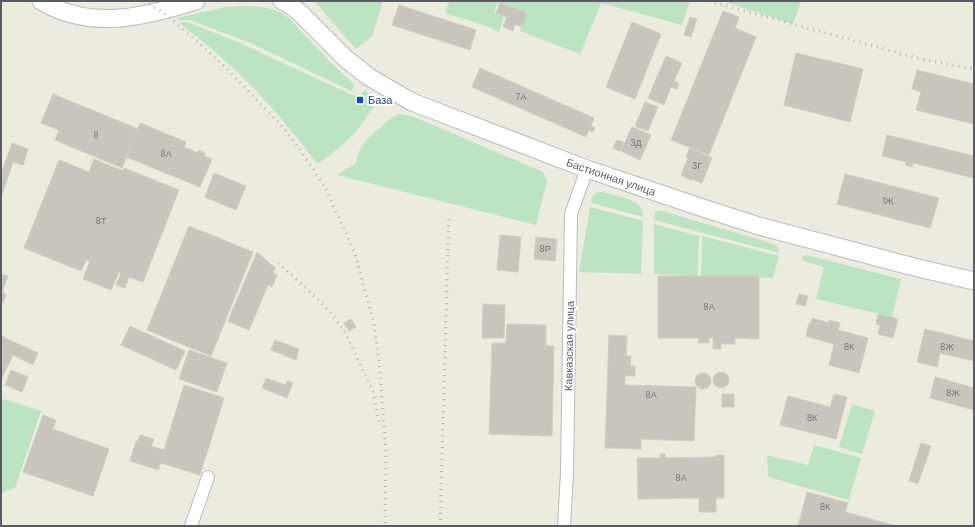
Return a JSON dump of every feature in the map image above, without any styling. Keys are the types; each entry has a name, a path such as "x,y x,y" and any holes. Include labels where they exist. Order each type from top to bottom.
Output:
{"main road":[{"path":"41,1 55,10 80,17 117,19 169,9 196,1"},
{"name":"Бастионная улица","path":"282,1 300,12 345,58 369,77 412,102 587,169 759,226 974,282"}],"street":[{"name":"Кавказская улица","path":"564,526 567,472 571,214 587,169"},
{"path":"191,526 208,477"}],"green space":[{"path":"314,1 383,1 372,36 356,49"},
{"path":"447,1 690,1 682,25 601,3 580,54 520,31 527,13 498,2 494,13 504,17 499,32 486,26 445,13 449,2"},
{"path":"722,1 801,1 793,24"},
{"path":"248,6 268,8 282,13 290,19 332,64 355,85 351,91 253,44 195,22 189,20 179,20 177,18 225,7"},
{"path":"181,22 187,22 233,40 359,98 364,90 377,99 359,128 352,136 344,144 317,164 287,125 254,88 200,39 180,24"},
{"path":"399,114 412,116 543,172 547,180 536,225 337,175 356,163 361,148 370,136 394,116"},
{"path":"597,192 621,197 634,202 639,206 644,217 591,203 592,197"},
{"path":"590,207 643,221 641,274 579,272"},
{"path":"659,210 774,244 779,249 779,253 654,220 655,213"},
{"path":"654,224 699,236 698,276 654,274"},
{"path":"702,236 779,256 773,278 701,276"},
{"path":"806,255 901,279 892,317 816,299 824,267 804,261 802,257"},
{"path":"1,398 41,411 15,488 1,493"},
{"path":"852,404 875,411 862,454 839,447"},
{"path":"814,445 861,458 849,500 768,477 767,455 808,465"}],"building":[{"path":"500,3 527,13 522,27 515,24 513,31 503,27 507,17 496,13"},
{"path":"399,5 476,30 470,50 392,25"},
{"path":"723,11 739,17 735,28 756,37 709,155 671,140"},
{"path":"690,17 697,19 691,37 684,35"},
{"path":"632,22 661,34 635,99 606,87"},
{"path":"796,53 863,69 850,122 784,105"},
{"path":"666,56 682,63 674,81 679,83 677,89 671,87 664,105 648,98"},
{"path":"480,68 594,118 591,126 595,128 593,132 589,130 586,137 472,87"},
{"path":"917,70 974,84 974,124 916,110 921,92 912,89"},
{"path":"53,94 138,129 122,168 55,140 59,130 41,123"},
{"path":"645,102 658,107 648,131 635,126"},
{"path":"140,123 186,142 184,147 198,153 199,150 205,153 204,156 212,159 200,187 126,157"},
{"path":"632,127 651,135 640,160 621,151"},
{"path":"887,135 974,156 974,178 913,163 912,167 905,165 906,162 882,156"},
{"path":"617,140 624,142 620,151 613,148"},
{"path":"12,143 28,149 23,165 13,162 1,197 1,174"},
{"path":"690,148 712,158 702,183 692,179 692,181 681,175 688,158 686,157"},
{"path":"94,159 123,171 124,168 179,190 143,282 129,277 125,288 116,285 121,274 119,272 111,290 83,279 90,261 86,260 81,271 24,248 59,160 89,172"},
{"path":"214,173 246,186 236,210 205,197"},
{"path":"845,174 939,198 930,228 837,204"},
{"path":"189,226 253,252 211,356 147,330"},
{"path":"500,235 521,237 518,272 497,270"},
{"path":"536,237 557,239 555,261 534,259"},
{"path":"257,252 275,268 273,273 277,275 272,287 268,285 249,330 228,321"},
{"path":"1,274 8,276 2,292 6,294 3,303 1,302"},
{"path":"658,276 759,276 759,339 735,338 735,344 721,344 721,349 713,349 713,338 709,338 709,343 698,343 699,338 658,338"},
{"path":"799,294 808,296 805,306 796,304"},
{"path":"483,304 505,305 504,338 482,338"},
{"path":"878,314 898,319 893,338 878,334 880,325 876,324"},
{"path":"812,318 829,323 829,320 840,323 838,330 868,338 859,373 829,365 834,344 806,336 809,323 811,323"},
{"path":"351,319 356,327 349,331 344,323"},
{"path":"507,324 546,325 546,346 554,346 552,436 489,434 492,343 506,343"},
{"path":"130,326 185,351 176,370 121,345"},
{"path":"925,329 974,341 974,361 940,353 937,367 917,362"},
{"path":"609,335 627,336 626,356 631,356 630,366 635,366 635,376 625,376 625,385 696,387 694,441 641,439 641,449 605,448"},
{"path":"1,336 38,353 33,365 13,355 1,380"},
{"path":"275,340 299,349 296,360 271,350"},
{"path":"189,350 227,363 217,392 179,379"},
{"path":"11,370 28,377 22,392 5,385"},
{"path":"721,372 727,374 729,380 727,386 721,388 715,386 713,380 715,374"},
{"path":"703,373 709,375 711,381 709,387 703,389 697,387 695,381 697,375"},
{"path":"935,377 974,388 974,410 930,398"},
{"path":"266,378 286,385 287,381 293,383 287,398 262,388"},
{"path":"184,385 224,398 200,475 161,463 158,470 130,461 136,441 138,441 140,435 154,439 151,446 164,450"},
{"path":"722,394 734,394 734,407 722,407"},
{"path":"834,394 847,397 836,439 780,425 788,396 830,407"},
{"path":"43,415 56,420 53,429 109,449 93,496 23,472"},
{"path":"921,443 931,446 918,484 909,481"},
{"path":"660,454 665,454 665,458 716,457 716,455 724,455 724,498 716,498 716,512 699,512 699,498 638,499 637,458 660,458"},
{"path":"807,492 848,503 845,512 897,526 798,526"}],"railway":[{"path":"144,1 161,11 196,40 228,70 280,124 296,144 325,187 355,254 374,324 379,360 386,452 385,526"},
{"path":"709,1 921,59 974,69"},
{"path":"440,526 449,214"},
{"path":"278,263 331,313 344,331 373,392 380,425"}],"place":[{"name":"База","path":"360,100"}]}
